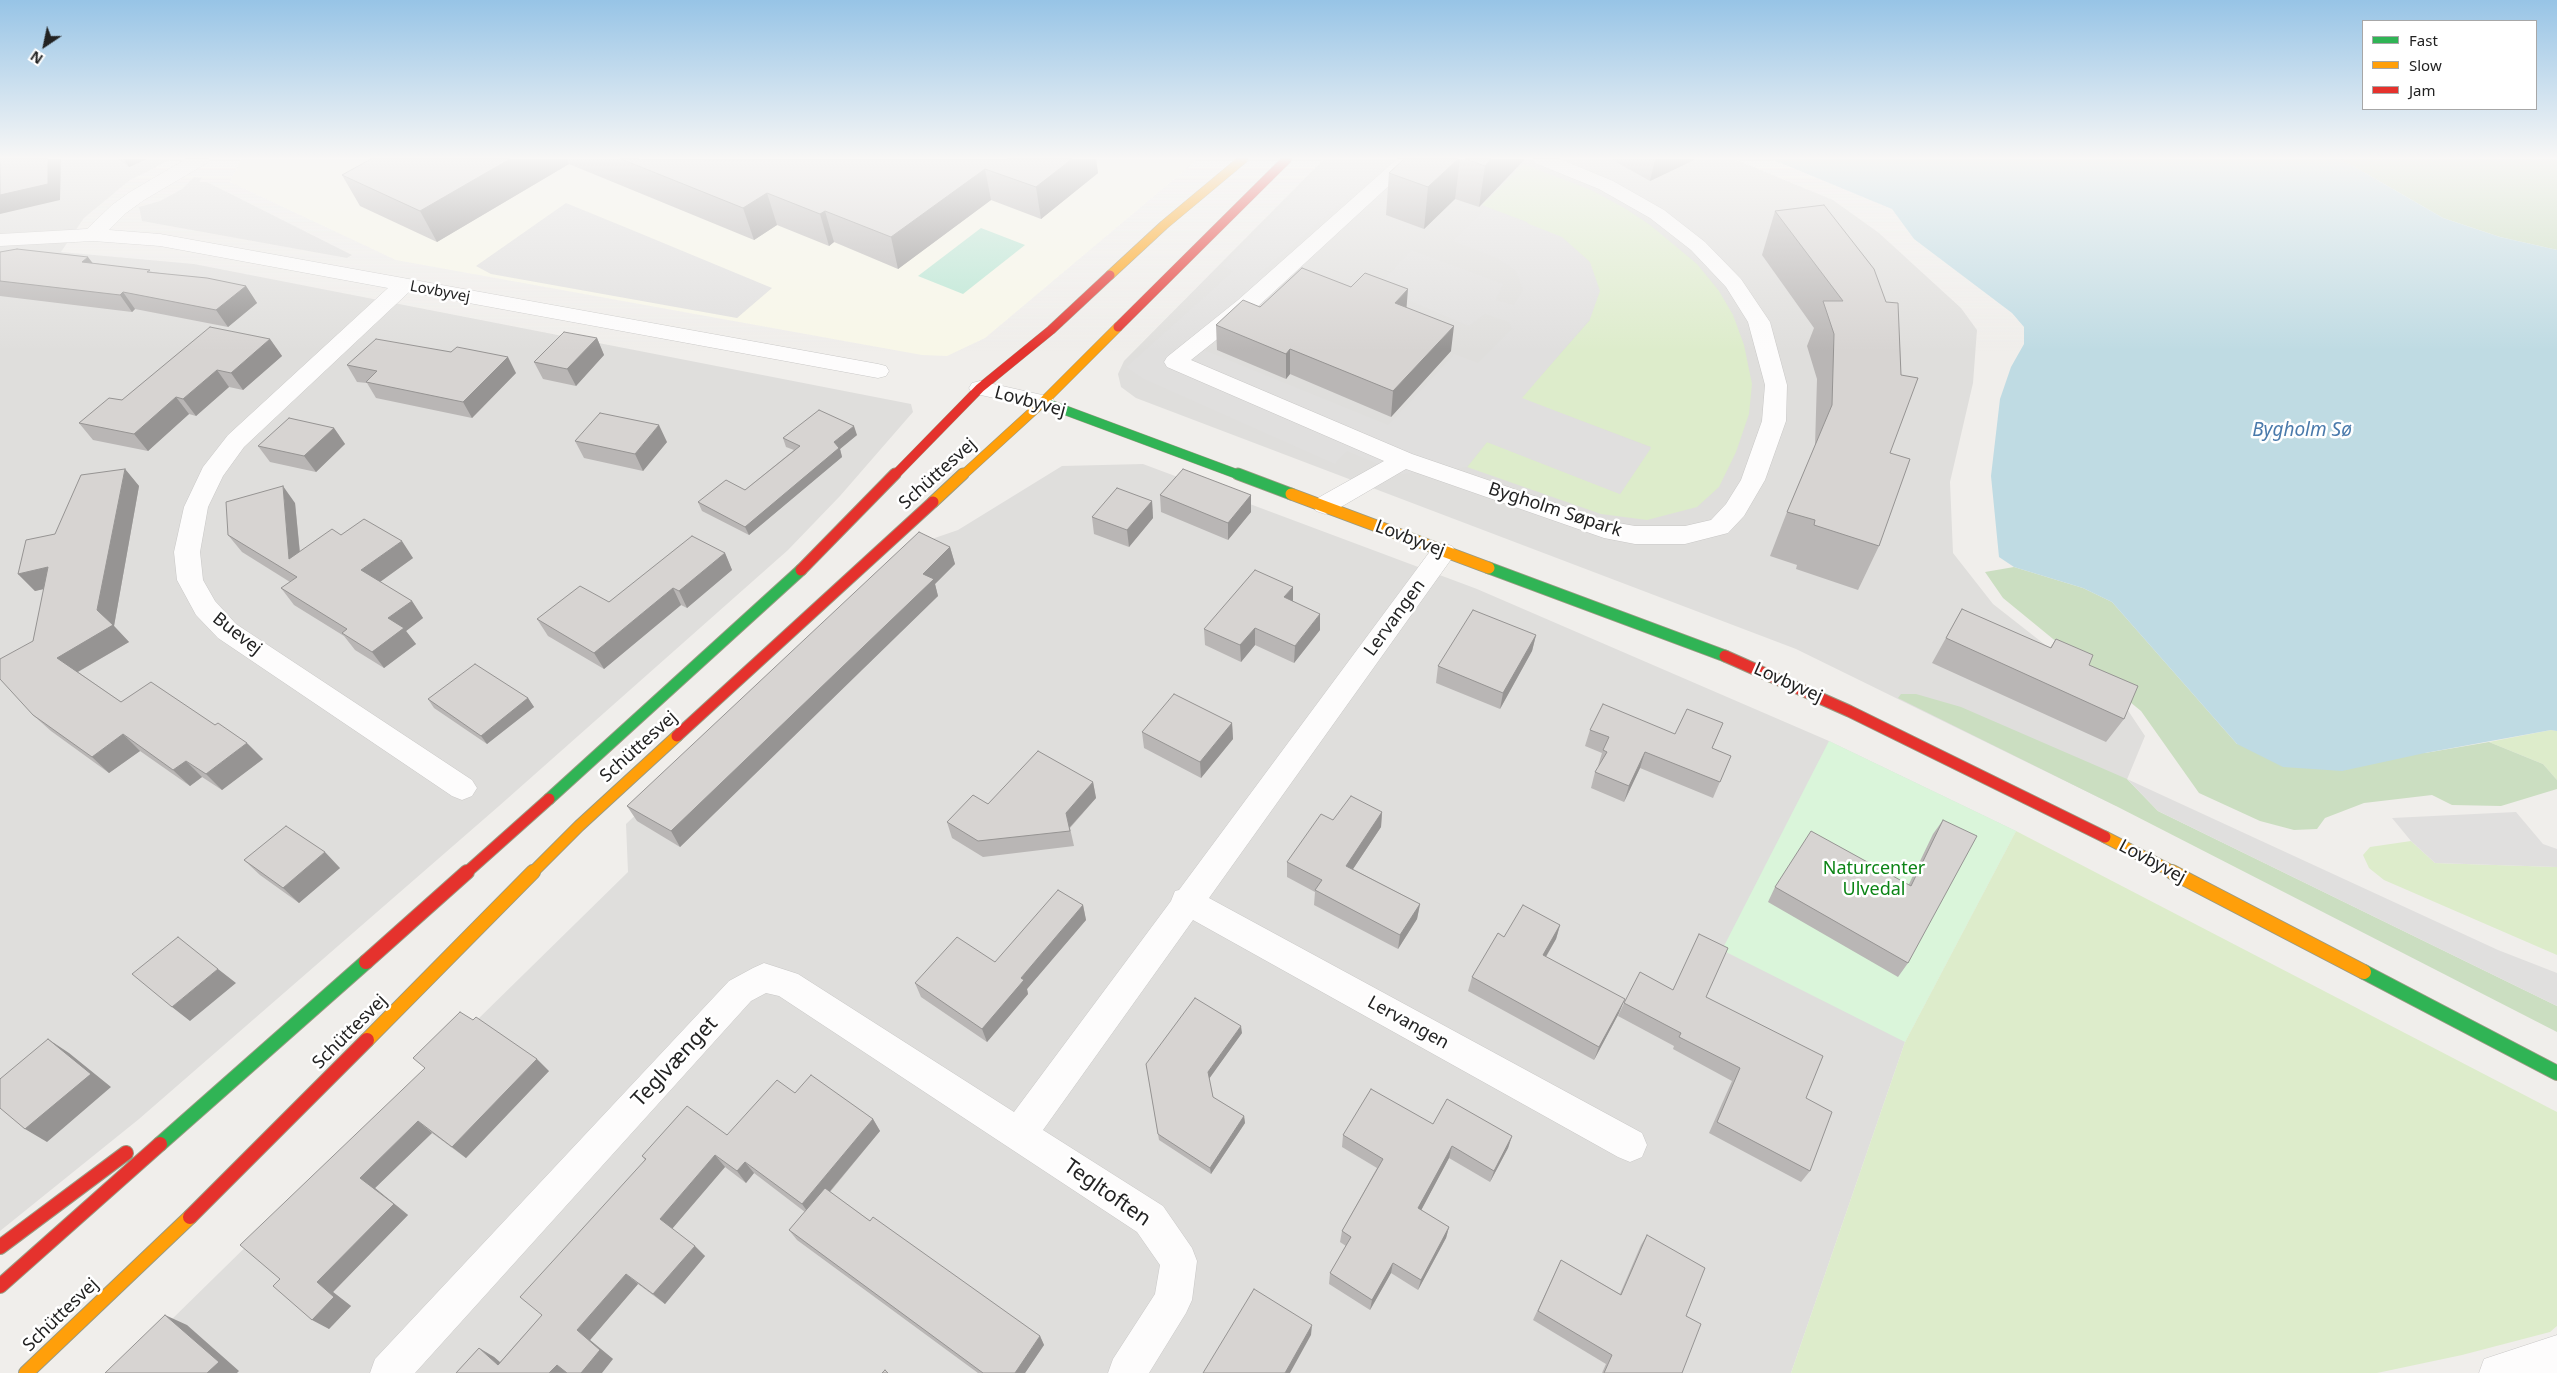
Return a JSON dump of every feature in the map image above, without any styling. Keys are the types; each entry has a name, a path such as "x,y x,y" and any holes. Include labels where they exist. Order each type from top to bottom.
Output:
{"main road":[{"name":"Schüttesvej","path":"0,1286 283,1036 796,576 980,388 1051,330 1166,223"},
{"name":"Schüttesvej","path":"26,1373 243,1166 579,826 1043,402 1223,223"},
{"name":"Lovbyvej","path":"1043,402 1325,505 1444,552 1730,658 1849,710 2080,824 2557,1074"},
{"name":"Schüttesvej","path":"165,1124 283,1036"},
{"path":"0,1247 134,1147"}],"street":[{"path":"93,235 105,223"},
{"name":"Bygholm Søpark","path":"1337,223 1246,304 1176,362 1404,460 1604,529 1634,535 1685,535 1719,527 1735,510 1753,480 1774,421 1776,385 1759,322 1734,283 1698,246 1669,223"},
{"name":"Lovbyvej","path":"0,240 93,235 160,240 878,371"},
{"name":"Buevej","path":"404,285 236,441 212,473 196,507 187,552 190,580 205,608 227,630 462,788"},
{"name":"Lovbyvej","path":"980,388 1043,402"},
{"path":"1325,505 1404,460"},
{"name":"Lervangen","path":"1019,1134 1186,901 1444,552"},
{"name":"Lervangen","path":"1186,901 1630,1145"},
{"name":"Teglvænget","path":"388,1373 740,991 764,978 787,984 1019,1134"},
{"name":"Tegltoften","path":"1019,1134 1150,1218 1179,1260 1173,1300 1127,1373"},
{"path":"2498,1373 2557,1354"}],"shaded area":[{"path":"0,223 81,223 61,252 194,264 911,404 913,412 840,496 788,550 499,806 139,1119 0,1231"},
{"path":"153,223 289,223 352,255 347,258"},
{"path":"317,223 1122,223 985,338 947,356 922,355 396,260"},
{"path":"537,223 615,223 772,288 737,318 491,274 476,266"},
{"path":"1261,223 1865,223 1879,233 1961,308 1977,330 1973,383 1950,482 1953,553 1993,604 2127,709 2145,736 2116,806 1796,649 1136,398 1121,387 1118,374 1124,361"},
{"path":"1266,223 1318,223 1259,275 1299,292 1237,320 1204,350 1388,425 1454,354 1478,363 1512,329 1509,322 1485,314 1469,326 1377,287 1411,250 1503,284 1496,300 1513,305 1523,290 1516,271 1497,258 1453,241 1470,223 1527,223 1562,237 1590,262 1600,291 1590,319 1522,398 1651,448 1620,494 1487,442 1467,467 1402,474 1347,451 1335,464 1142,378 1126,367 1233,271 1223,266"},
{"path":"1143,464 1477,589 1829,741 2016,831 1905,1042 1791,1373 117,1373 628,872 626,824 926,541 958,530 1062,466"},
{"path":"2127,779 2498,950 2557,973 2557,1006 2158,811"},
{"path":"2516,812 2543,844 2557,849 2557,867 2435,863 2411,841 2392,818"}],"green space":[{"path":"1528,223 1647,223 1697,264 1719,291 1733,315 1744,345 1752,384 1749,414 1736,452 1719,487 1697,507 1647,520 1601,514 1467,467 1487,442 1620,494 1651,447 1521,398 1590,320"},
{"path":"2458,223 2557,223 2557,250 2500,237"},
{"path":"981,228 1025,245 963,294 918,276"},
{"path":"2014,567 2083,588 2112,602 2237,744 2425,753 2489,742 2543,764 2557,780 2557,789 2501,806 2452,805 2432,795 2364,803 2325,818 2317,829 2294,830 2260,821 2199,793 2141,711 2003,598 1985,572"},
{"path":"1901,694 1916,694 1961,707 2127,779 2158,811 2557,1006 2557,1032 2116,806 1898,698"},
{"path":"2551,730 2557,731 2557,780 2543,764 2489,742"},
{"name":"Naturcenter Ulvedal","path":"1829,741 2016,831 1905,1042 1722,950"},
{"path":"2016,831 2557,1112 2557,1326 2550,1332 2462,1355 2377,1373 1791,1373 1905,1042"},
{"path":"2411,841 2435,863 2557,867 2557,955 2384,880 2369,868 2363,855 2370,847"}],"water":[{"name":"Bygholm Sø","path":"1902,223 2458,223 2500,237 2557,250 2557,731 2551,730 2425,753 2342,771 2283,767 2237,744 2112,602 2083,588 2014,567 1999,557 1991,476 2000,399 2011,367 2024,344 2024,327 2012,313 1914,239"}],"building":[{"path":"856,223 910,223 891,237"},
{"path":"1784,223 1838,223 1874,269 1886,302 1898,303 1901,375 1918,378 1890,453 1910,459 1879,546 1814,525 1815,520 1787,512 1832,405 1834,334 1823,301 1843,301"},
{"path":"17,249 88,257 82,262 150,270 147,272 207,278 246,286 216,310 123,292 120,295 0,281 0,252"},
{"path":"1302,268 1351,287 1365,273 1408,289 1395,303 1454,326 1393,391 1290,349 1286,354 1216,325 1243,300 1260,307"},
{"path":"210,327 270,339 231,373 217,370 183,399 176,397 134,434 79,423 109,398 122,400"},
{"path":"564,332 597,338 567,369 534,362"},
{"path":"376,339 451,352 457,347 508,357 463,402 366,382 377,371 347,365"},
{"path":"819,410 854,426 834,442 839,448 745,527 698,502 726,480 745,490 800,446 783,438"},
{"path":"600,413 659,425 635,454 575,441"},
{"path":"289,418 334,428 304,456 258,446"},
{"path":"125,469 97,610 113,625 57,658 121,702 151,682 215,725 218,723 247,743 206,774 186,761 173,770 123,734 92,757 33,715 0,679 0,659 33,641 48,567 18,574 26,540 55,534 81,475"},
{"path":"1183,469 1251,495 1228,523 1160,495"},
{"path":"283,486 289,559 332,529 341,535 364,519 402,541 361,570 412,601 388,618 404,628 372,652 342,633 347,629 281,588 297,577 228,535 226,502"},
{"path":"1117,488 1152,501 1127,530 1092,517"},
{"path":"919,532 950,547 923,574 934,579 671,831 627,806"},
{"path":"692,536 725,553 679,591 673,588 594,653 537,619 580,586 609,602"},
{"path":"1255,570 1293,587 1284,597 1320,614 1295,646 1255,628 1240,645 1204,629"},
{"path":"1962,609 2051,648 2056,639 2093,655 2089,665 2138,686 2124,719 1946,638"},
{"path":"1473,610 1536,635 1503,693 1438,666"},
{"path":"475,664 528,698 481,736 428,699"},
{"path":"1174,694 1232,723 1200,762 1142,732"},
{"path":"1603,704 1675,734 1687,709 1723,723 1712,748 1731,756 1720,782 1645,752 1629,786 1595,772 1607,752 1603,750 1609,737 1590,730"},
{"path":"1038,751 1093,782 1066,813 1070,831 978,841 947,822 973,795 988,804"},
{"path":"1351,796 1382,812 1346,866 1420,904 1400,935 1315,890 1322,880 1287,862 1321,814 1333,820"},
{"path":"1943,820 1977,836 1908,963 1775,887 1811,831 1911,886"},
{"path":"286,826 325,852 283,888 244,860"},
{"path":"1058,890 1083,905 1021,978 1024,980 982,1029 915,983 957,937 995,962"},
{"path":"1523,905 1560,925 1543,955 1625,999 1599,1047 1472,977 1498,933 1504,937"},
{"path":"1699,934 1728,948 1706,997 1823,1056 1806,1098 1832,1112 1810,1171 1717,1122 1740,1068 1679,1037 1681,1033 1624,1003 1640,972 1673,990"},
{"path":"178,937 218,969 172,1007 132,974"},
{"path":"1195,998 1241,1026 1208,1072 1213,1097 1244,1116 1210,1168 1158,1134 1146,1064"},
{"path":"460,1012 473,1020 476,1017 537,1059 452,1147 418,1121 360,1178 394,1204 317,1282 334,1297 312,1320 273,1286 280,1279 240,1245 425,1068 413,1058"},
{"path":"48,1039 91,1074 25,1129 0,1108 0,1079"},
{"path":"811,1075 873,1119 802,1204 745,1162 737,1171 715,1155 660,1219 695,1246 653,1294 626,1274 577,1330 600,1350 581,1373 567,1373 557,1365 549,1373 456,1373 479,1348 498,1365 542,1315 520,1297 646,1159 642,1156 687,1106 727,1135 777,1080 795,1093"},
{"path":"1371,1089 1433,1124 1447,1099 1512,1136 1494,1171 1452,1146 1418,1208 1449,1227 1421,1280 1393,1263 1372,1300 1330,1273 1351,1237 1342,1231 1383,1159 1343,1135"},
{"path":"825,1188 870,1221 873,1217 1040,1336 1015,1373 983,1373 789,1230"},
{"path":"1647,1235 1705,1268 1686,1316 1701,1324 1682,1373 1604,1373 1612,1355 1538,1311 1561,1260 1621,1295"},
{"path":"1254,1289 1312,1325 1285,1373 1203,1373"},
{"path":"165,1315 219,1362 207,1373 105,1373"}],"traffic: fast":[{"path":"1043,402 1291,494"},
{"path":"1489,568 1725,656"},
{"path":"549,799 801,570"},
{"path":"160,1144 366,962"},
{"path":"2364,972 2557,1073"}],"traffic: slow":[{"path":"1110,275 1166,223"},
{"path":"933,502 1043,402 1118,327"},
{"path":"1291,494 1489,568"},
{"path":"367,1040 579,826 677,736"},
{"path":"2105,837 2364,972"},
{"path":"26,1373 190,1217"}],"traffic: jam":[{"path":"1118,327 1223,223"},
{"path":"801,570 980,388 1051,330 1110,275"},
{"path":"677,736 933,502"},
{"path":"1725,656 1849,711 2105,837"},
{"path":"366,962 549,799"},
{"path":"190,1217 367,1040"},
{"path":"0,1286 160,1144"},
{"path":"0,1247 126,1153"}]}
